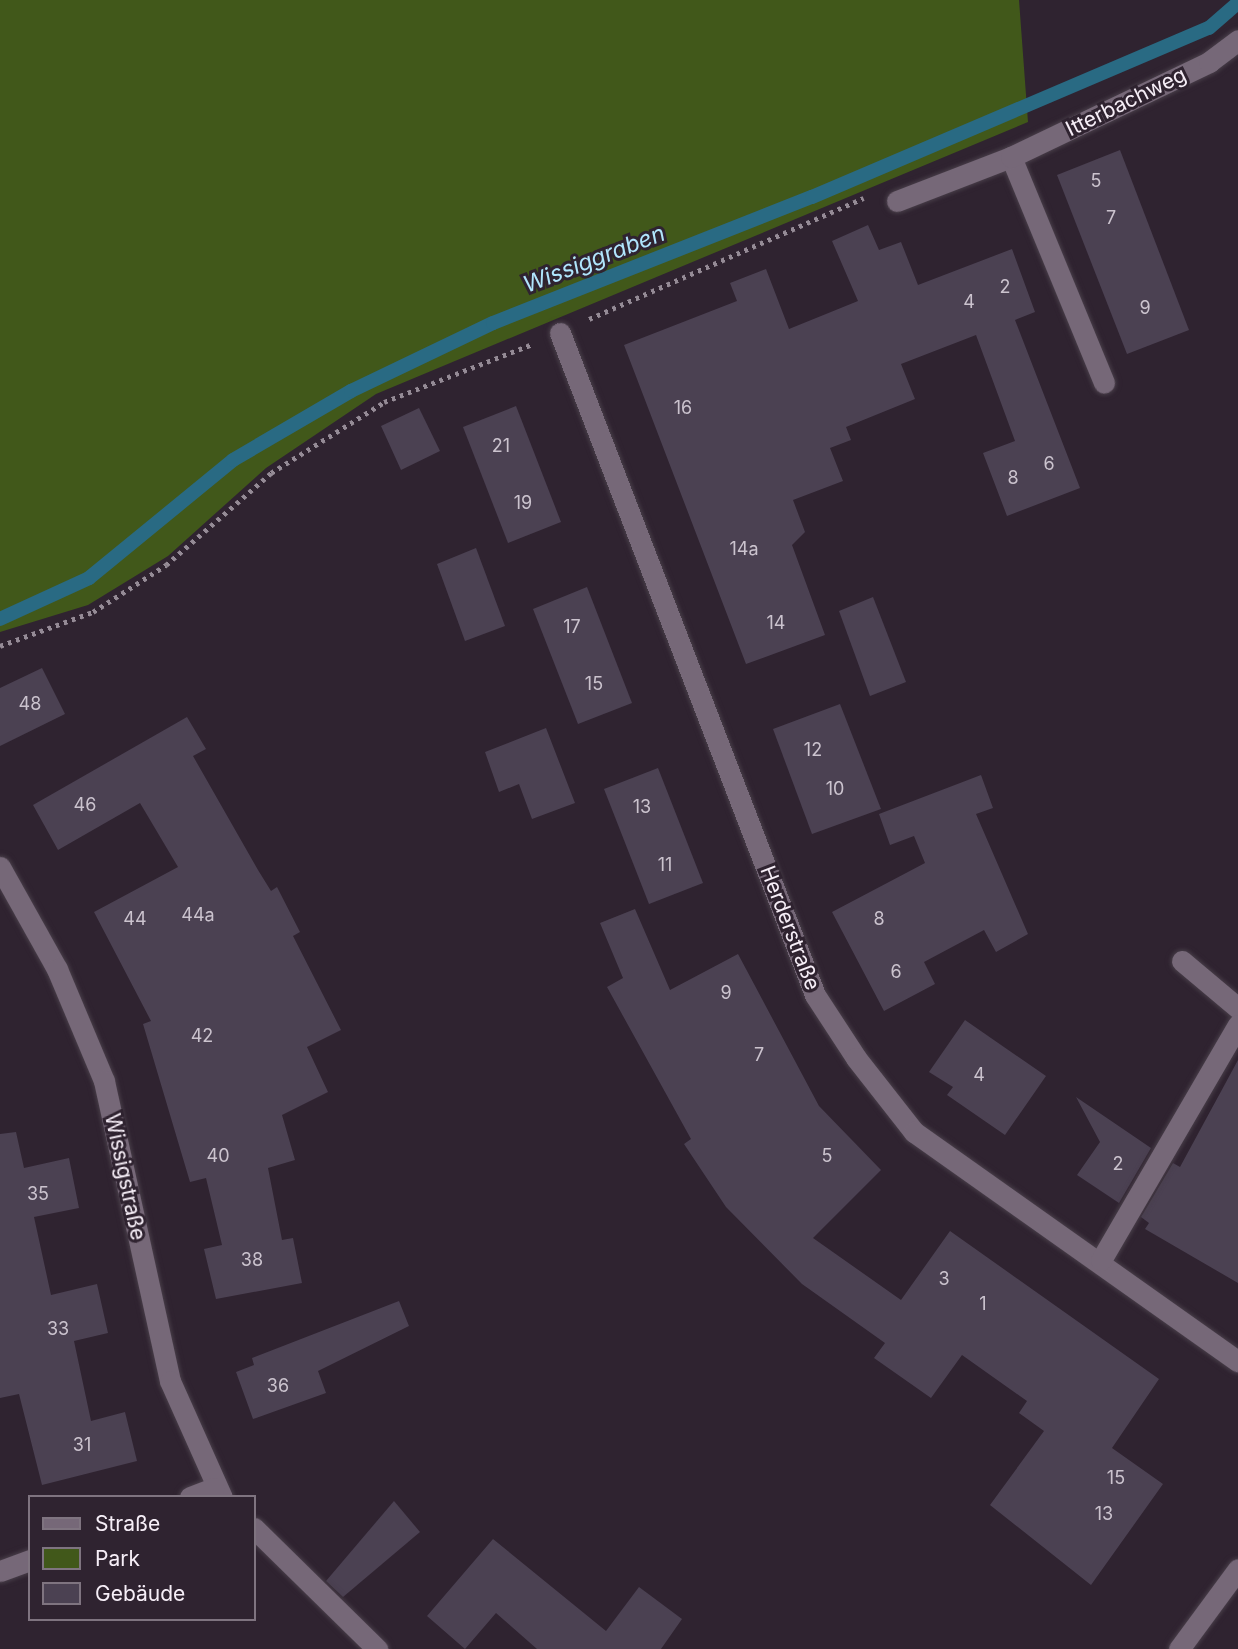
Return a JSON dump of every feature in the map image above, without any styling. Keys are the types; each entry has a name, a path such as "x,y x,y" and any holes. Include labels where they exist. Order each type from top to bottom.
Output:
{"street":[{"name":"Itterbachweg","path":"897,201 1011,158 1209,62 1238,40"},
{"path":"1011,158 1104,383"},
{"name":"Herderstraße","path":"560,332 815,995 915,1132 1101,1260 1238,1361"},
{"name":"Wissigstraße","path":"0,867 57,969 104,1081 170,1381 217,1492"},
{"path":"1182,961 1238,1008"},
{"path":"1101,1260 1238,1025"},
{"path":"256,1530 377,1649"},
{"path":"0,1571 28,1561"},
{"path":"1179,1649 1238,1569"}],"path":[{"path":"0,646 93,612 166,565 271,473 384,402 560,332 874,193 897,201"}],"green space":[{"path":"0,0 1019,0 1028,122 376,394 266,468 168,556 88,605 0,632"}],"building":[{"path":"1120,150 1189,330 1127,354 1057,175"},
{"path":"868,225 879,250 901,242 918,285 1012,249 1035,312 1015,320 1080,488 1007,516 983,453 1015,441 976,335 901,364 915,399 846,427 851,440 830,448 843,481 793,500 805,532 792,545 825,635 746,664 624,345 737,301 730,283 766,269 789,329 858,301 832,241"},
{"path":"516,406 561,522 508,543 463,427"},
{"path":"419,408 440,451 401,470 381,426"},
{"path":"476,548 505,626 465,641 437,564"},
{"path":"587,587 632,703 578,724 533,609"},
{"path":"873,597 906,682 870,696 839,611"},
{"path":"42,668 65,714 0,746 0,688"},
{"path":"840,704 881,809 812,834 773,729"},
{"path":"187,717 206,749 193,756 271,891 277,887 300,932 293,936 341,1030 307,1047 328,1092 282,1115 295,1160 268,1168 282,1240 293,1238 302,1283 216,1299 204,1249 222,1245 206,1178 190,1182 143,1024 151,1021 94,912 178,867 140,803 58,850 33,805"},
{"path":"546,728 575,803 532,819 519,784 499,792 485,752"},
{"path":"658,768 703,883 649,904 604,789"},
{"path":"981,775 993,808 976,814 1028,934 996,952 984,930 924,962 935,984 884,1011 832,912 925,863 914,836 890,845 879,814"},
{"path":"635,909 670,990 738,954 819,1106 881,1170 813,1238 901,1300 950,1231 1159,1379 1112,1448 1163,1484 1091,1585 990,1505 1044,1431 1019,1413 1027,1401 962,1355 931,1398 874,1358 885,1343 802,1284 726,1207 684,1144 691,1139 607,987 623,978 600,923"},
{"path":"965,1020 1046,1076 1005,1135 947,1095 953,1087 929,1072"},
{"path":"1238,1060 1238,1283 1145,1229 1149,1223 1141,1217 1173,1163 1180,1167"},
{"path":"1076,1097 1151,1148 1119,1203 1077,1175 1100,1142"},
{"path":"16,1132 24,1168 69,1158 79,1208 34,1217 51,1295 97,1284 108,1333 74,1341 91,1421 125,1412 137,1461 42,1485 19,1394 0,1398 0,1134"},
{"path":"399,1301 409,1326 318,1371 326,1393 253,1419 236,1372 254,1365 252,1358"},
{"path":"394,1501 420,1532 343,1597 326,1581"},
{"path":"493,1539 606,1631 639,1587 682,1619 661,1649 537,1649 496,1613 465,1649 427,1616"}],"waterway":[{"name":"Wissiggraben","path":"0,619 89,578 233,460 351,391 493,323 812,197 1209,28 1238,3"}]}
